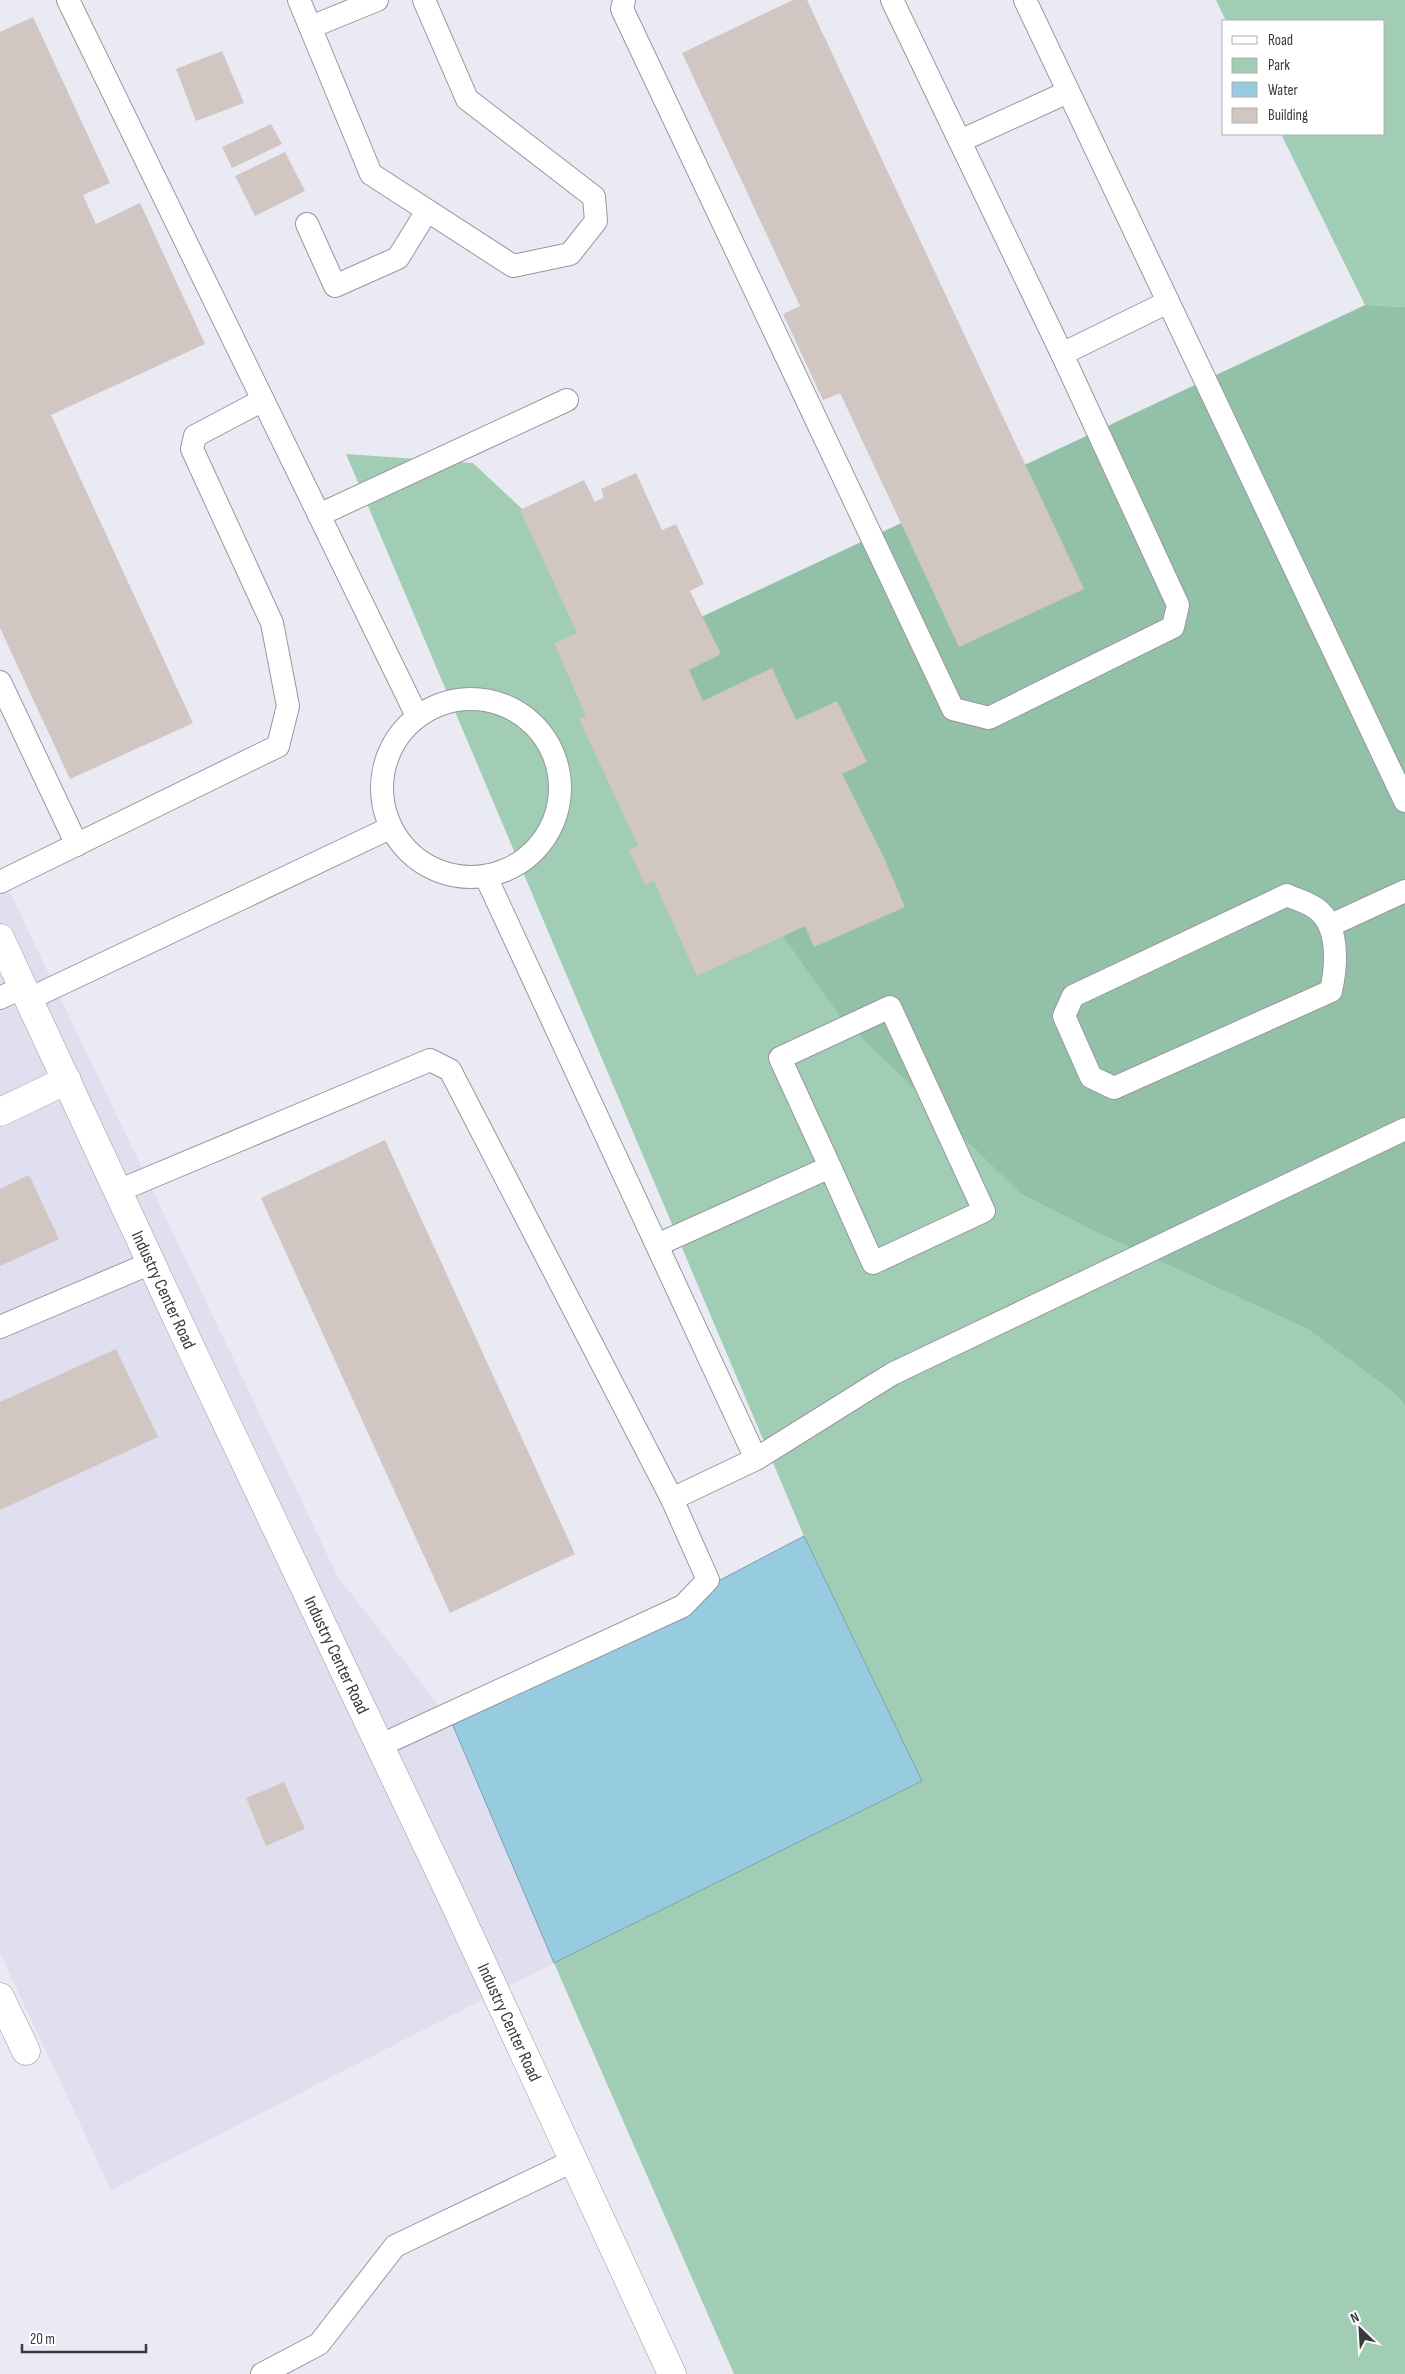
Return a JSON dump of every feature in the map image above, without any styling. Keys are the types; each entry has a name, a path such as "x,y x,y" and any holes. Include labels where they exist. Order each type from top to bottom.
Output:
{"street":[{"name":"Industry Center Road","path":"0,938 17,995 66,1080 380,1746 672,2374"},
{"path":"0,1112 66,1080"},
{"path":"0,1997 26,2051"}],"lane":[{"path":"68,0 417,716"},
{"path":"299,0 371,174 513,266 570,254 596,221 594,197 466,99 424,0"},
{"path":"310,27 378,0"},
{"path":"624,0 622,9 953,709 989,718 1173,627 1178,605 1062,354 892,0"},
{"path":"1024,0 1405,801"},
{"path":"960,141 1068,92"},
{"path":"307,224 335,286 398,258 427,211"},
{"path":"1062,354 1168,302"},
{"path":"0,882 278,746 288,706 272,623 192,449 195,436 263,400"},
{"path":"319,515 566,400"},
{"path":"0,682 77,845"},
{"path":"476,698 506,705 532,721 551,745 560,772 561,800 552,828 536,851 512,868 486,877 457,877 430,868 407,851 390,828 382,798 384,768 396,739 417,716 444,702 476,698"},
{"path":"17,995 390,828"},
{"path":"486,877 756,1459"},
{"path":"1331,925 1405,891"},
{"path":"1287,895 1314,906 1331,925 1336,969 1331,991 1114,1088 1091,1078 1064,1016 1072,996 1287,895"},
{"path":"890,1007 984,1211 873,1263 830,1167 780,1058 890,1007"},
{"path":"118,1191 430,1060 450,1070 672,1499 708,1580 683,1606 380,1746"},
{"path":"672,1499 756,1459 892,1374 1405,1129"},
{"path":"656,1245 830,1167"},
{"path":"0,1327 151,1263"},
{"path":"262,2374 320,2344 395,2246 573,2161"}],"shaded area":[{"path":"0,872 338,1577 451,1721 554,1963 111,2190 0,1953"}],"green space":[{"path":"1216,0 1405,0 1405,307 1365,305 1281,135 1385,135 1385,20 1226,20"},
{"path":"1365,305 1405,307 1405,1406 1395,1394 1307,1329 1109,1238 1020,1193 840,1016 757,900 646,643"},
{"path":"346,454 473,463 631,611 1109,1238 1307,1329 1395,1394 1405,1406 1405,2374 734,2374 554,1963 922,1781 804,1536"}],"water":[{"path":"804,1536 922,1781 554,1963 451,1721"}],"building":[{"path":"793,0 807,0 1084,589 959,647 840,393 823,400 783,314 800,306 682,53"},
{"path":"33,17 110,183 83,195 96,224 140,203 205,344 51,415 193,723 70,779 0,628 0,32"},
{"path":"222,51 244,103 196,121 176,69"},
{"path":"271,124 282,144 232,168 222,147"},
{"path":"285,152 305,191 255,216 235,176"},
{"path":"636,473 662,530 676,524 704,584 690,591 721,654 689,670 703,701 772,668 796,720 837,701 867,762 842,774 884,858 905,907 814,947 805,926 697,976 654,881 645,885 629,850 638,846 579,719 586,716 554,643 577,633 520,510 584,480 595,502 604,497 601,489"},
{"path":"385,1140 575,1554 450,1613 261,1198"},
{"path":"29,1175 59,1239 0,1266 0,1189"},
{"path":"116,1349 158,1437 0,1510 0,1402"},
{"path":"284,1782 305,1829 266,1846 246,1798"}]}
